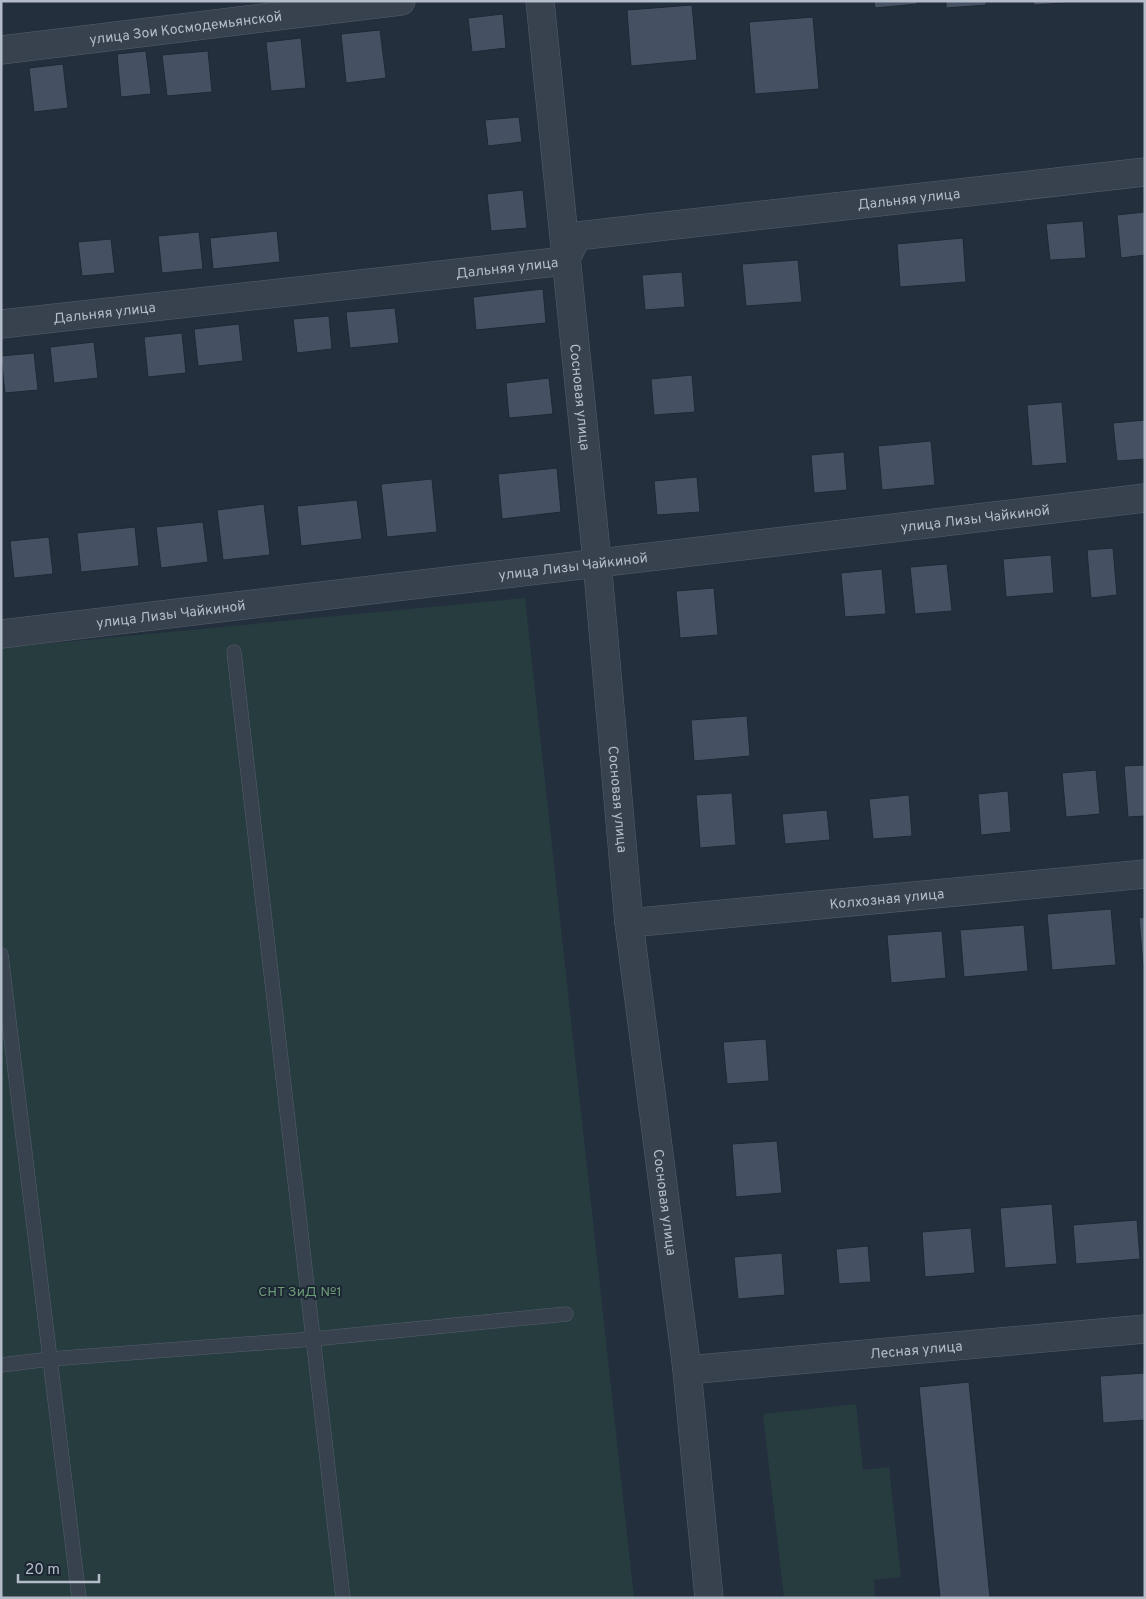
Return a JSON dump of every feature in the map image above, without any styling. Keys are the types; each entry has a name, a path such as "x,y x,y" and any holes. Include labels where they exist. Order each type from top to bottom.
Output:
{"street":[{"name":"улица Зои Космодемьянской","path":"1,50 401,1"},
{"name":"Сосновая улица","path":"540,1 597,561 629,923 687,1370 709,1598"},
{"name":"Дальняя улица","path":"1,324 566,261 577,236 1145,172"},
{"name":"улица Лизы Чайкиной","path":"1,634 597,561 1145,498"},
{"name":"Колхозная улица","path":"629,923 1145,874"},
{"name":"Лесная улица","path":"687,1370 1145,1329"}],"lane":[{"path":"234,652 342,1598"},
{"path":"1,955 79,1598"},
{"path":"1,1365 50,1359 313,1340 566,1314"}],"green space":[{"name":"СНТ ЗиД №1","path":"525,598 634,1598 1,1598 1,648"},
{"path":"856,1404 863,1470 889,1467 901,1577 874,1580 875,1598 784,1598 763,1414"}],"building":[{"path":"874,1 917,1 917,4 875,8"},
{"path":"946,1 986,1 986,5 946,8"},
{"path":"1033,1 1078,1 1078,2 1034,5"},
{"path":"692,5 697,60 631,66 627,10"},
{"path":"503,14 506,48 472,52 468,18"},
{"path":"813,17 819,89 755,94 749,22"},
{"path":"380,30 386,78 346,83 341,34"},
{"path":"301,38 306,88 271,91 266,42"},
{"path":"146,51 151,94 121,97 117,54"},
{"path":"208,51 212,92 167,96 162,55"},
{"path":"63,64 68,108 34,112 29,68"},
{"path":"519,117 522,142 488,146 485,120"},
{"path":"523,190 527,228 491,231 487,194"},
{"path":"1145,212 1145,255 1121,258 1117,215"},
{"path":"1083,221 1086,258 1050,260 1046,224"},
{"path":"277,231 280,262 213,269 210,238"},
{"path":"199,232 203,269 162,273 158,236"},
{"path":"963,238 966,282 900,287 897,244"},
{"path":"111,239 115,273 82,276 78,242"},
{"path":"798,260 802,302 746,306 742,264"},
{"path":"682,272 685,307 645,310 642,275"},
{"path":"543,289 546,323 476,330 473,297"},
{"path":"395,308 399,343 350,348 346,312"},
{"path":"329,316 332,349 297,353 293,319"},
{"path":"239,324 243,361 198,366 194,329"},
{"path":"182,333 186,373 148,377 144,337"},
{"path":"94,342 98,378 54,383 50,347"},
{"path":"34,353 38,390 5,393 1,356"},
{"path":"692,375 695,412 654,415 651,379"},
{"path":"549,378 553,414 509,418 506,383"},
{"path":"1062,402 1067,463 1032,466 1027,405"},
{"path":"1145,420 1145,459 1117,461 1113,423"},
{"path":"931,441 935,485 882,490 878,446"},
{"path":"844,452 847,490 814,493 811,455"},
{"path":"557,468 561,512 502,519 498,474"},
{"path":"697,477 700,512 657,515 654,481"},
{"path":"432,479 437,532 387,537 381,484"},
{"path":"357,500 362,539 301,546 297,506"},
{"path":"264,504 270,555 223,560 217,510"},
{"path":"203,522 208,562 161,568 156,527"},
{"path":"135,527 139,566 81,572 77,533"},
{"path":"49,537 53,574 14,578 10,541"},
{"path":"1113,548 1117,595 1091,598 1087,550"},
{"path":"1051,555 1054,593 1006,597 1003,559"},
{"path":"947,564 952,611 915,614 910,567"},
{"path":"882,569 886,614 845,617 841,573"},
{"path":"714,588 718,635 680,638 676,591"},
{"path":"747,716 750,756 694,761 691,720"},
{"path":"1145,765 1145,816 1128,817 1124,766"},
{"path":"1096,770 1100,814 1066,817 1062,773"},
{"path":"1008,791 1011,832 981,835 978,794"},
{"path":"732,793 736,845 700,848 696,795"},
{"path":"909,795 912,836 873,839 869,799"},
{"path":"827,810 830,840 785,844 782,814"},
{"path":"1111,909 1116,965 1052,970 1047,914"},
{"path":"1145,917 1145,964 1143,965 1139,918"},
{"path":"1024,925 1028,971 964,977 960,930"},
{"path":"942,931 946,978 891,983 887,935"},
{"path":"766,1039 769,1081 727,1084 723,1042"},
{"path":"777,1141 782,1193 736,1197 732,1144"},
{"path":"1052,1204 1057,1264 1005,1268 1000,1208"},
{"path":"1137,1220 1140,1259 1076,1264 1073,1225"},
{"path":"971,1228 975,1273 925,1277 922,1232"},
{"path":"868,1246 871,1282 839,1284 836,1249"},
{"path":"782,1253 785,1295 738,1299 734,1257"},
{"path":"1145,1373 1145,1420 1103,1423 1100,1376"},
{"path":"969,1382 990,1598 940,1598 919,1387"}]}
